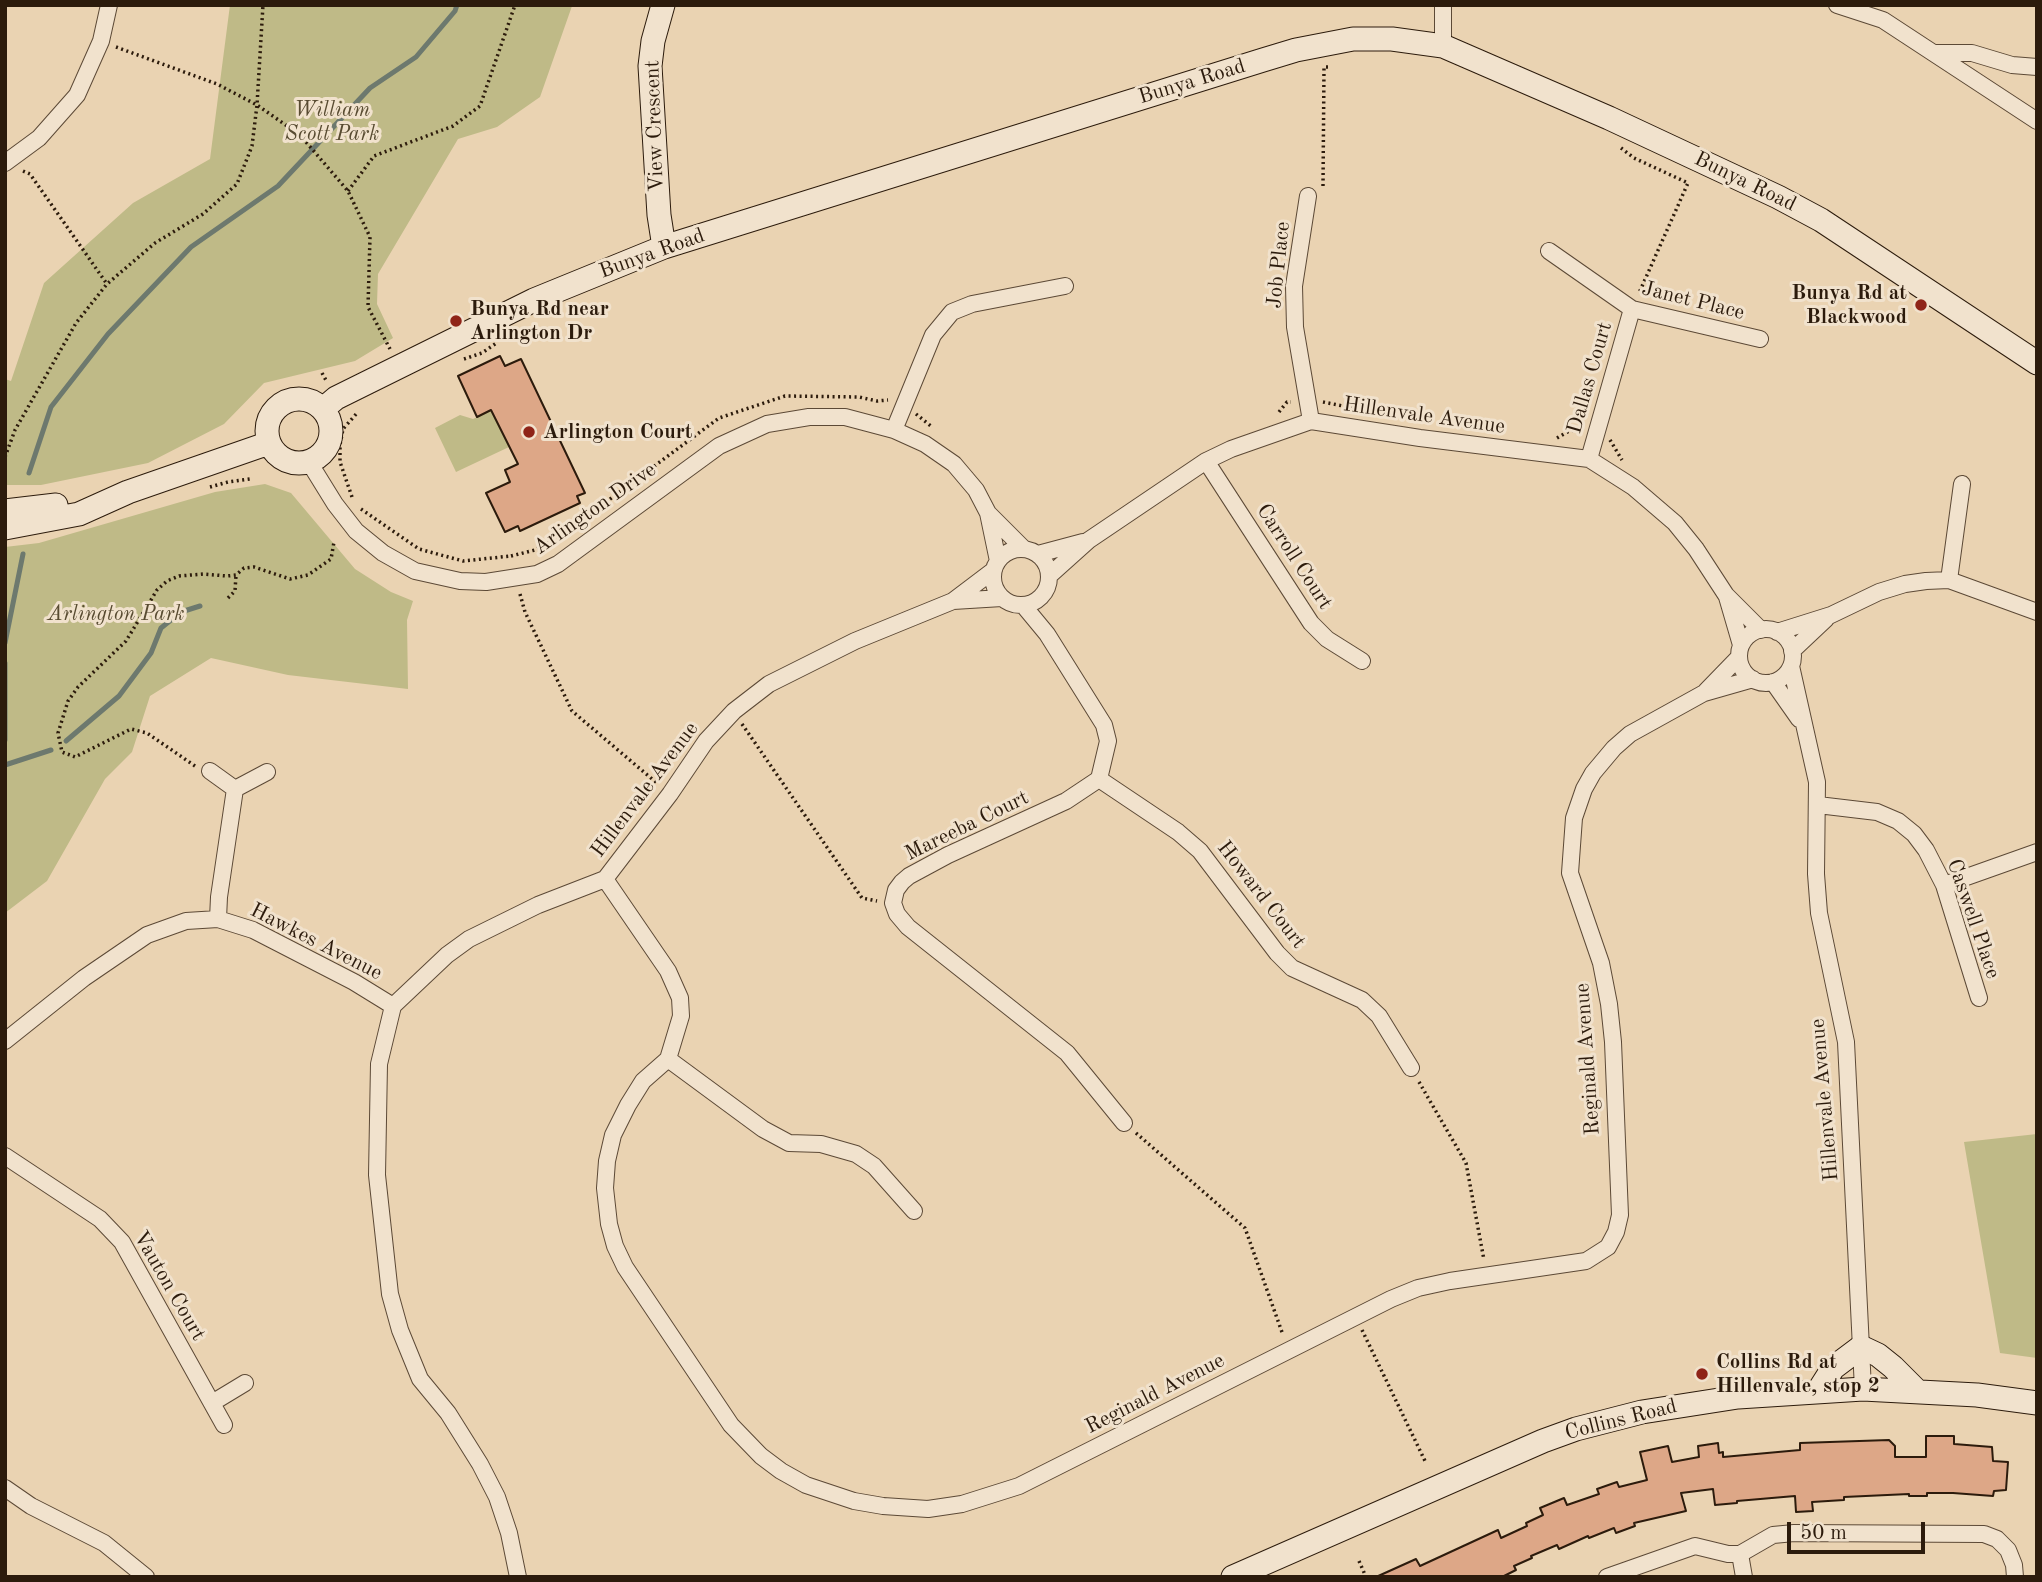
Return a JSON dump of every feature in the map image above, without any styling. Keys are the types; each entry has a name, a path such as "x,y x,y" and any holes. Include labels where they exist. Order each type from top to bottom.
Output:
{"street":[{"path":"12,166 77,95 101,41 109,5"},
{"name":"View Crescent","path":"663,5 653,41 650,66 659,215 664,247"},
{"path":"1443,5 1443,46"},
{"path":"1837,5 1883,20 2037,121"},
{"name":"Bunya Road","path":"323,409 337,398 534,300 664,247 1296,50 1353,39 1392,39 1443,46 1609,118 1821,220 2037,363"},
{"path":"1933,53 1972,53 2012,65 2037,67"},
{"name":"Job Place","path":"1308,196 1294,286 1295,327 1311,421"},
{"name":"Janet Place","path":"1549,251 1632,309 1760,339"},
{"path":"894,430 933,335 952,312 972,304 1065,286"},
{"name":"Dallas Court","path":"1589,459 1632,309"},
{"path":"306,399 315,402 329,418 330,439 319,456 309,462 290,462 274,452 268,443 267,424 277,406 286,401 306,399"},
{"name":"Arlington Drive","path":"309,462 356,531 383,553 415,571 449,579 486,582 537,574 558,564 719,446 767,424 809,417 845,417 894,430 925,444 954,464 976,489 988,513 996,566"},
{"name":"Hillenvale Avenue","path":"1050,575 1089,540 1206,461 1231,449 1311,421 1420,439 1589,459 1633,487 1675,523 1696,549 1726,595 1769,631"},
{"path":"5,528 79,514 128,492 268,443"},
{"name":"Carroll Court","path":"1206,461 1311,623 1327,639 1362,661"},
{"path":"1949,580 1962,484"},
{"path":"5,511 128,492"},
{"name":"Arlington Drive","path":"988,513 1031,551"},
{"name":"Hillenvale Avenue","path":"1031,551 1089,540"},
{"path":"1031,551 1048,567 1048,587 1033,603 1012,603 1002,598 994,585 996,566 1005,554 1031,551"},
{"name":"Hillenvale Avenue","path":"393,1006 447,955 469,939 538,905 605,879 670,794 706,741 734,711 769,684 855,641 953,601 996,566"},
{"path":"1831,615 1791,659 1780,678 1773,682 1759,682 1743,670 1740,651 1748,635 1831,615 1855,601 1905,584 1949,580 2037,612"},
{"name":"Hillenvale Avenue","path":"1726,595 1740,651"},
{"path":"1041,597 1047,634"},
{"name":"Hillenvale Avenue","path":"953,601 1002,598"},
{"path":"1023,605 1047,634 1104,725 1108,741 1100,779"},
{"path":"1769,631 1789,643 1791,659"},
{"name":"Reginald Avenue","path":"1704,693 1740,651"},
{"name":"Hillenvale Avenue","path":"1791,659 1817,782 1816,874 1819,914 1846,1042 1863,1389"},
{"name":"Reginald Avenue","path":"668,1059 643,1081 613,1135 605,1188 609,1224 625,1267 731,1425 761,1456 806,1485 853,1501 928,1509 981,1499 1019,1486 1355,1315 1418,1288 1586,1261 1608,1247 1619,1224 1613,1042 1601,963 1570,873 1574,818 1593,773 1614,748 1645,725 1704,693 1753,679"},
{"name":"Hillenvale Avenue","path":"1773,682 1805,727"},
{"path":"210,771 235,789"},
{"path":"235,789 267,772"},
{"name":"Mareeba Court","path":"893,903 896,890 909,876 948,855 1066,802 1100,779"},
{"name":"Howard Court","path":"1100,779 1178,832 1200,851 1277,953 1292,968 1362,1000 1379,1016 1411,1068"},
{"path":"218,919 235,789"},
{"name":"Caswell Place","path":"1818,806 1877,812 1898,821 1914,834 1926,850 1944,886 1979,998"},
{"path":"1944,886 2037,852"},
{"path":"605,879 668,971 680,998 681,1016 668,1059 763,1129 789,1143 821,1144 856,1154 874,1166 914,1211"},
{"path":"893,903 897,914 908,927 1067,1052 1124,1123"},
{"name":"Hawkes Avenue","path":"5,1041 84,978 147,935 186,921 218,919 253,930 354,982 393,1006"},
{"path":"393,1006 379,1064 377,1175 390,1294 400,1330 421,1379 448,1413 497,1497 509,1533 518,1577"},
{"name":"Vauton Court","path":"5,1156 100,1219 122,1242 224,1425"},
{"path":"1819,1390 1833,1368 1861,1347 1878,1355 1916,1390"},
{"path":"212,1403 245,1383"},
{"name":"Collins Road","path":"1233,1577 1324,1539 1494,1461 1576,1429 1642,1412 1706,1400 1819,1390 1916,1390 2037,1403"},
{"path":"5,1488 31,1506 104,1543 146,1577"},
{"path":"1607,1577 1695,1546 1728,1554 1740,1554 1773,1535 1783,1533 1984,1534 1997,1539 2008,1550 2015,1577"},
{"path":"1740,1554 1744,1577"}],"path":[{"path":"5,457 15,430 76,323 107,284 155,243 203,214 237,184 252,146 263,5"},
{"path":"348,191 374,156 453,127 480,107 515,5"},
{"path":"101,41 217,84 257,105 300,135 348,191 370,237 369,307 390,349"},
{"path":"1308,196 1322,186 1324,67 1334,65"},
{"path":"1609,118 1604,135 1634,158 1688,183 1632,309"},
{"path":"12,166 30,174 107,284"},
{"path":"350,419 343,429 340,462 352,496 361,509 372,514 419,549 463,561 511,556 535,550 567,531 719,418 785,396 906,400 918,417 940,433"},
{"path":"1270,416 1281,411 1287,402 1327,401 1364,411"},
{"path":"1555,440 1571,430 1612,441 1624,463"},
{"path":"210,771 199,769 147,733 131,729 75,757 62,751 58,733 68,701 78,687 126,641 157,590 167,581 179,576 236,575 244,568 254,567 290,579 308,575 331,559 334,542"},
{"path":"511,556 525,612 572,711 670,794"},
{"path":"228,598 235,591 236,575"},
{"path":"734,711 862,898 893,903"},
{"path":"1411,1068 1466,1163 1487,1276"},
{"path":"1124,1123 1245,1228 1288,1350"},
{"path":"1355,1315 1426,1462"},
{"path":"1359,1561 1366,1577"}],"green space":[{"name":"William Scott Park","path":"230,5 572,6 540,97 497,127 458,139 378,274 377,304 393,338 355,361 264,383 224,424 148,463 41,485 5,485 5,379 11,381 44,283 133,203 210,159"},
{"path":"491,410 509,447 456,472 435,428 460,415 473,419"},
{"name":"Arlington Park","path":"265,484 291,493 355,569 391,592 413,601 407,620 408,689 288,675 211,658 150,696 132,752 105,779 47,881 5,913 5,547 39,543 215,492"},
{"path":"2037,1134 2037,1358 2000,1353 1964,1142"}],"building":[{"name":"Arlington Court","path":"500,356 505,366 521,359 585,493 577,496 580,503 520,531 518,526 505,532 486,493 510,482 505,470 518,464 491,410 477,417 458,376"},
{"path":"1926,1436 1954,1436 1954,1444 1992,1447 1993,1461 2008,1462 2006,1490 1994,1491 1993,1496 1927,1493 1927,1496 1909,1494 1844,1497 1844,1500 1812,1502 1813,1511 1796,1512 1795,1496 1715,1505 1713,1489 1681,1493 1686,1511 1634,1523 1635,1526 1616,1533 1614,1528 1559,1549 1557,1545 1531,1556 1532,1558 1514,1566 1516,1570 1502,1577 1376,1577 1416,1559 1420,1566 1498,1530 1501,1538 1543,1515 1540,1508 1564,1498 1567,1505 1599,1494 1597,1489 1617,1482 1619,1487 1647,1480 1640,1452 1668,1446 1672,1462 1699,1457 1698,1446 1718,1443 1719,1453 1723,1452 1723,1457 1800,1450 1800,1443 1889,1440 1895,1446 1895,1457 1926,1457"}],"waterway":[{"path":"29,473 51,407 108,334 191,247 278,186 370,88 416,57 455,11 457,5"},
{"path":"5,643 23,554"},
{"path":"66,741 119,696 151,653 161,628 181,612 200,606"},
{"path":"5,663 5,740"},
{"path":"5,765 51,750"}],"place":[{"name":"Bunya Rd at Blackwood","path":"1921,305"},
{"name":"Bunya Rd near Arlington Dr","path":"456,321"},
{"name":"Arlington Court","path":"529,432"},
{"name":"Collins Rd at Hillenvale, stop 2","path":"1702,1374"}]}
